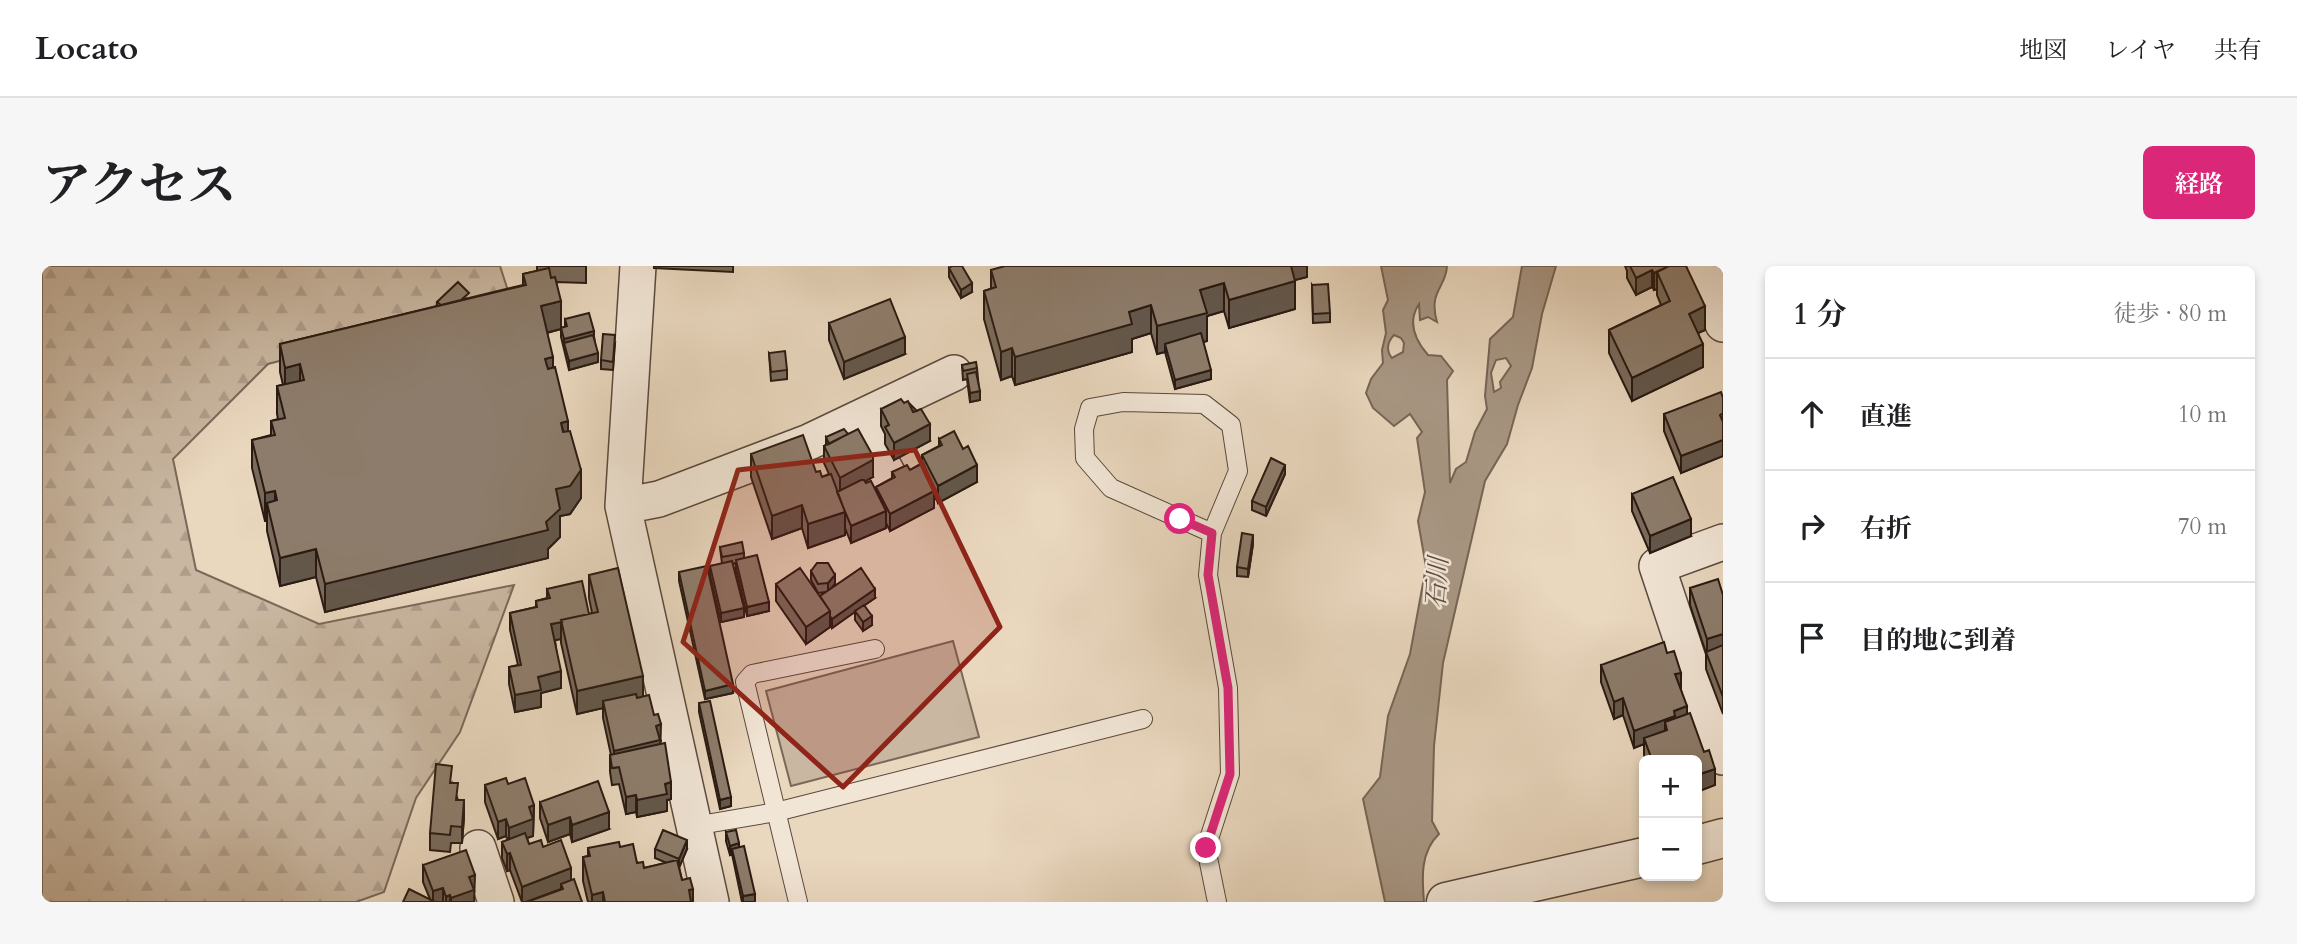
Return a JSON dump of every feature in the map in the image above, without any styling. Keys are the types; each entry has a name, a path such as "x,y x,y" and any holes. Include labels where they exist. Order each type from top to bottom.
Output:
{"street":[{"path":"638,266 623,506 711,902"},
{"path":"1702,266 1723,324"},
{"path":"623,506 659,499 809,442 954,373"},
{"path":"858,419 892,482"},
{"path":"1723,542 1657,566 1723,757"},
{"path":"1702,844 1723,838"},
{"path":"478,848 496,902"},
{"path":"1446,902 1639,858"}],"lane":[{"path":"1212,533 1111,488 1085,458 1084,429 1090,408 1123,402 1203,404 1231,425 1238,471 1212,533 1208,575 1228,688 1230,774 1206,848 1217,902"},
{"path":"798,902 745,682 752,674 875,649"},
{"path":"694,826 776,812 1143,719"}],"highlighted area":[{"path":"915,450 1000,627 843,787 683,642 738,470"}],"green space":[{"path":"42,266 500,266 511,300 268,364 173,459 196,570 319,624 514,585 460,732 416,798 384,892 356,902 42,902"},
{"path":"953,641 979,737 791,786 766,691"}],"water":[{"name":"石川","path":"1381,266 1447,266 1436,296 1437,322 1428,317 1420,320 1419,304 1413,324 1416,337 1428,355 1441,356 1453,371 1447,380 1450,483 1456,469 1466,462 1475,432 1487,409 1485,396 1490,339 1513,317 1522,266 1556,266 1542,314 1532,368 1507,444 1485,481 1443,663 1434,746 1432,821 1439,834 1425,857 1424,902 1385,902 1363,799 1380,777 1388,716 1410,654 1426,567 1418,521 1425,492 1417,438 1422,432 1410,414 1394,426 1373,408 1366,393 1371,379 1383,363 1382,350 1386,333 1383,310 1388,300","holes":["1394,335 1404,343 1403,352 1392,358 1388,346","1506,358 1511,366 1500,382 1501,388 1494,392 1491,373 1496,360"]}],"building":[{"path":"962,266 972,283 961,290 949,268"},
{"path":"1005,266 1291,266 1295,281 1229,300 1224,283 1200,290 1207,313 1157,326 1151,305 1129,312 1132,324 1015,357 1012,348 1001,352 984,291 996,287 991,270"},
{"path":"1630,266 1669,266 1636,278"},
{"path":"1669,266 1686,266 1705,306 1689,314 1703,344 1632,378 1609,330 1670,301 1657,272"},
{"path":"549,268 551,278 555,277 561,301 541,306 553,357 545,359 548,369 555,367 568,421 561,423 563,432 570,431 581,470 570,486 556,489 560,509 546,522 548,530 325,584 316,549 280,558 267,503 277,500 275,491 265,493 252,440 275,435 271,421 285,418 277,386 304,380 300,364 285,368 280,344 526,285 523,274"},
{"path":"458,282 469,293 461,300 441,305 437,302"},
{"path":"1328,284 1330,313 1313,314 1312,285"},
{"path":"890,299 905,337 844,362 829,323"},
{"path":"589,313 594,331 564,339 561,328 567,326 565,319"},
{"path":"1201,333 1211,370 1175,380 1165,344"},
{"path":"603,334 615,335 613,362 601,360"},
{"path":"593,335 598,353 569,361 564,343"},
{"path":"785,351 787,370 771,372 769,353"},
{"path":"976,362 977,368 963,371 962,365"},
{"path":"976,372 980,391 970,393 967,374"},
{"path":"1721,392 1723,440 1681,456 1664,414"},
{"path":"901,399 904,403 908,401 913,412 921,409 930,424 894,443 885,427 889,425 881,409"},
{"path":"844,429 848,434 829,444 826,437"},
{"path":"858,429 873,460 840,478 824,446"},
{"path":"954,431 963,449 968,446 977,465 938,486 922,455 942,445 939,439"},
{"path":"803,435 816,472 820,471 822,477 831,474 845,512 808,524 802,505 772,516 751,454"},
{"path":"1271,458 1285,465 1266,507 1252,501"},
{"path":"923,463 934,491 890,514 876,487 895,477 892,472 907,465 910,470"},
{"path":"1673,477 1691,519 1650,536 1632,494"},
{"path":"861,480 866,483 871,481 886,511 851,526 837,492"},
{"path":"1242,533 1253,535 1248,569 1237,567"},
{"path":"742,542 744,553 722,557 720,547"},
{"path":"757,555 769,602 747,607 736,560"},
{"path":"732,561 744,608 721,613 710,566"},
{"path":"817,563 828,563 835,575 828,583 818,584 811,571"},
{"path":"707,566 733,684 705,691 679,572"},
{"path":"618,568 643,676 577,691 561,620 598,612 589,575"},
{"path":"800,568 830,611 806,627 776,584"},
{"path":"861,568 875,589 832,619 820,596"},
{"path":"1718,579 1723,595 1723,634 1707,639 1690,588"},
{"path":"582,581 589,614 551,624 561,671 538,677 541,690 515,695 509,667 521,665 510,613 537,607 536,601 550,598 547,589"},
{"path":"864,605 872,616 863,622 855,611"},
{"path":"1664,642 1667,653 1674,651 1681,673 1675,674 1687,706 1674,711 1675,716 1634,731 1623,698 1614,702 1601,665"},
{"path":"1723,645 1723,697 1706,652"},
{"path":"636,694 637,698 649,695 654,715 658,714 661,724 656,726 660,740 614,751 603,701"},
{"path":"710,701 731,797 720,800 699,703"},
{"path":"1690,713 1704,752 1709,750 1715,769 1702,773 1702,755 1650,755 1644,738 1667,730 1665,722"},
{"path":"665,743 671,782 665,784 667,794 637,800 636,795 626,797 619,767 612,768 610,755"},
{"path":"436,764 452,766 450,783 458,783 456,800 464,800 462,827 451,826 450,835 430,833"},
{"path":"506,778 508,784 525,778 534,805 529,807 533,819 509,828 506,819 498,822 485,785"},
{"path":"598,781 609,812 572,825 570,817 548,825 540,802"},
{"path":"663,830 687,840 679,859 655,849"},
{"path":"736,830 739,843 730,846 726,832"},
{"path":"525,833 529,844 541,840 543,847 561,840 571,868 522,887 510,853 507,854 502,842"},
{"path":"619,842 620,847 633,844 637,863 643,862 644,868 677,860 682,880 690,878 693,889 689,890 691,902 605,902 603,892 592,895 583,857 590,856 588,848"},
{"path":"744,846 755,894 743,896 732,849"},
{"path":"466,850 475,875 469,877 474,890 451,898 450,895 446,897 443,888 433,891 423,865"},
{"path":"574,879 582,902 527,902 563,889 561,884"},
{"path":"409,889 435,902 403,902"}],"route":[{"path":"1180,519 1212,533 1208,575 1228,688 1230,774 1206,848"}]}
